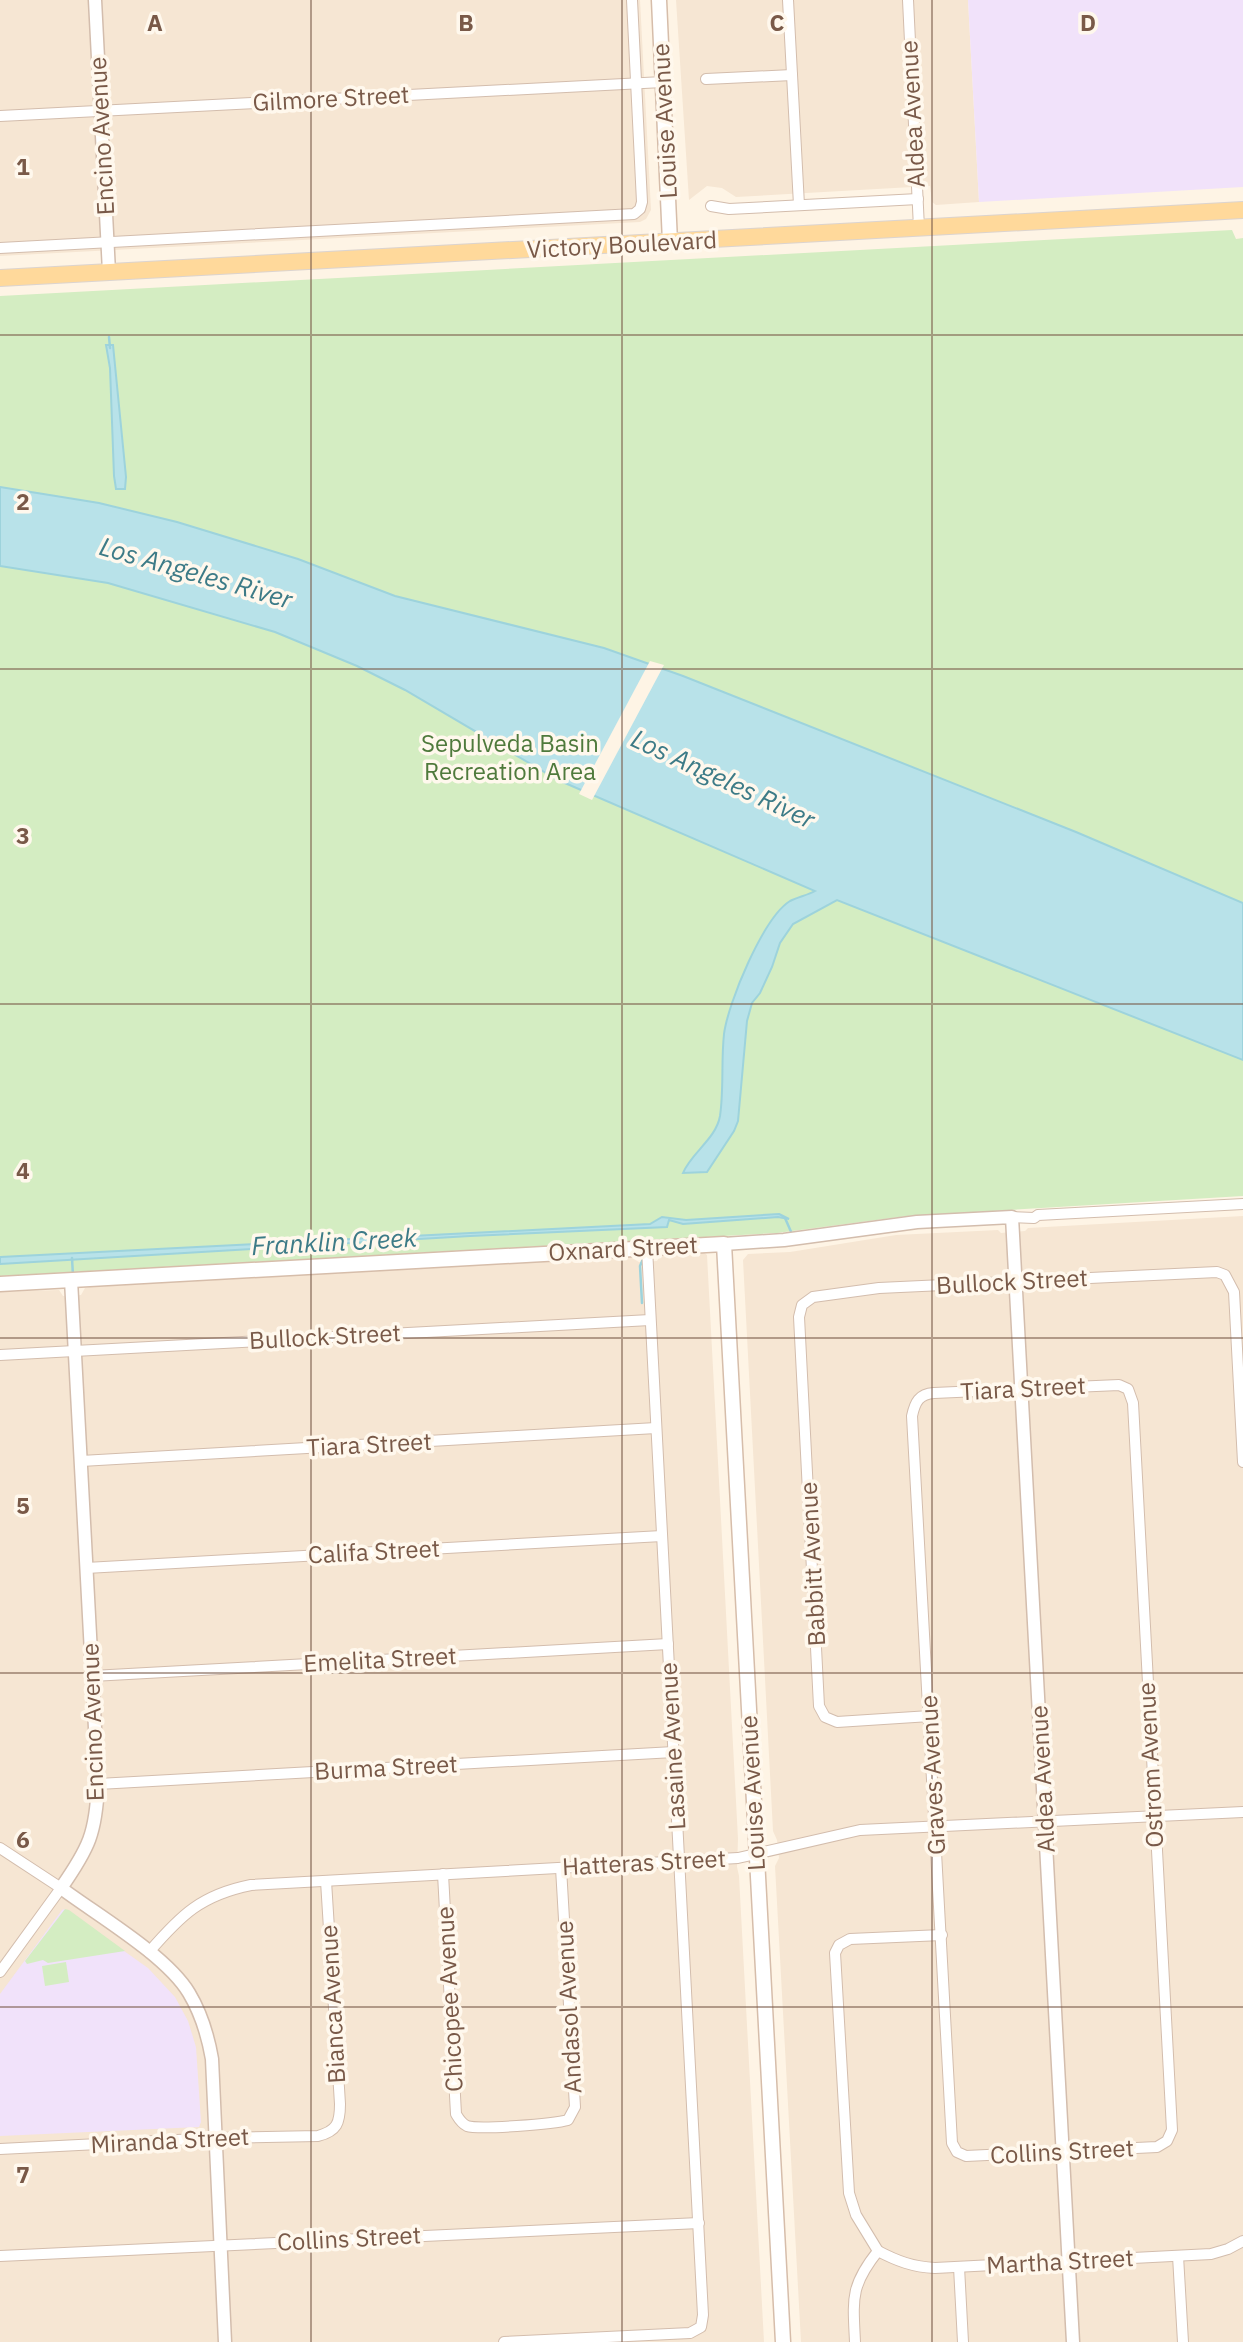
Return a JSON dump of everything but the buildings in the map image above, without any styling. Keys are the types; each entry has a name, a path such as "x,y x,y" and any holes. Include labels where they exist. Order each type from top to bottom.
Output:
{"main road":[{"name":"Louise Avenue","path":"659,0 670,242"},
{"name":"Victory Boulevard","path":"0,278 1243,210"},
{"name":"Louise Avenue","path":"724,1244 783,2342"},
{"name":"Oxnard Street","path":"0,1284 724,1244"}],"street":[{"name":"Encino Avenue","path":"95,0 109,272"},
{"name":"Louise Avenue","path":"632,0 642,202 640,209"},
{"path":"788,0 799,205"},
{"name":"Aldea Avenue","path":"908,0 919,228"},
{"path":"706,79 792,75"},
{"name":"Gilmore Street","path":"0,116 663,82"},
{"name":"Victory Boulevard","path":"711,206 729,209 918,199"},
{"name":"Victory Boulevard","path":"0,248 635,214 640,209"},
{"name":"Oxnard Street","path":"724,1244 785,1240 917,1222 1023,1216 1034,1219 1038,1215 1243,1204"},
{"name":"Aldea Avenue","path":"1012,1217 1073,2342"},
{"name":"Lasaine Avenue","path":"621,2339 690,2333 701,2327 703,2315 647,1248"},
{"name":"Bullock Street","path":"802,1305 813,1297 879,1288 1210,1272 1225,1275 1234,1292 1243,1462"},
{"name":"Encino Avenue","path":"61,1888 89,1843 97,1811 98,1784 71,1280"},
{"name":"Babbitt Avenue","path":"802,1305 799,1317 819,1706 825,1717 837,1722 930,1716"},
{"name":"Bullock Street","path":"0,1355 650,1320"},
{"name":"Tiara Street","path":"918,1399 925,1394 934,1393 1119,1385 1128,1389"},
{"name":"Ostrom Avenue","path":"1128,1389 1133,1404 1172,2130 1167,2141"},
{"name":"Graves Avenue","path":"918,1399 912,1416 952,2143 957,2152"},
{"name":"Tiara Street","path":"81,1461 656,1428"},
{"name":"Califa Street","path":"86,1567 662,1536"},
{"name":"Emelita Street","path":"92,1675 668,1644"},
{"name":"Burma Street","path":"98,1784 674,1752"},
{"name":"Hatteras Street","path":"149,1952 178,1919 197,1905 217,1894 251,1885 757,1855 846,1831 1243,1812"},
{"path":"0,1848 61,1888 149,1952 180,1981 197,2008 212,2059 225,2342"},
{"name":"Andasol Avenue","path":"462,2123 477,2128 549,2124 568,2120 572,2116 575,2100 561,1868"},
{"name":"Chicopee Avenue","path":"443,1874 454,2103 456,2114 462,2123"},
{"name":"Bianca Avenue","path":"326,1881 340,2104 338,2126"},
{"path":"0,1972 61,1888"},
{"path":"856,2342 853,2301 857,2283 878,2251 856,2215 849,2193 835,1953 839,1945 850,1939 942,1935"},
{"name":"Miranda Street","path":"0,2149 216,2138 318,2136 334,2131 338,2126"},
{"name":"Collins Street","path":"957,2152 966,2156 1157,2147 1167,2141"},
{"name":"Collins Street","path":"0,2256 699,2223"},
{"name":"Martha Street","path":"878,2251 918,2267 959,2267 1211,2254 1243,2241"},
{"path":"1178,2256 1183,2342"},
{"path":"959,2267 963,2342"},
{"path":"504,2342 621,2339"}],"shaded area":[{"path":"0,0 640,0 651,210 646,219 640,222 0,256"},
{"path":"676,0 968,0 979,202 936,205 932,202 930,186 736,197 722,188 707,186 689,200"},
{"path":"968,0 1243,0 1243,187 979,202"},
{"path":"1243,1216 1243,2342 801,2342 775,1866 779,1858 773,1831 743,1260 748,1254 790,1252 896,1235 998,1230 1001,1233 1025,1231 1028,1228"},
{"path":"703,1252 707,1255 764,2342 0,2342 0,1292 59,1290 63,1296 81,1295 85,1288 90,1287 630,1257 639,1262 657,1261 661,1255"},
{"path":"65,1909 148,1968 175,1997 188,2021 196,2047 201,2122 199,2127 0,2136 0,1994"}],"green space":[{"name":"Sepulveda Basin Recreation Area","path":"1232,230 1236,239 1243,238 1243,1196 907,1216 777,1233 0,1276 0,296"},
{"path":"65,1909 125,1951 27,1964 25,1961"},
{"path":"66,1962 69,1982 45,1986 42,1966"}],"water":[{"path":"106,345 113,345 125,489 116,489 114,476 110,368"},
{"name":"Los Angeles River","path":"0,487 99,503 177,522 298,559 395,596 604,648 683,676 1076,832 1243,903 1243,1060 837,900 793,924 780,943 760,993 752,1003 747,1021 738,1121 734,1131 707,1172 683,1173 718,1124 724,1034 732,1003 748,962 780,910 790,901 815,891 558,780 405,690 357,666 275,632 108,583 0,566"},
{"name":"Franklin Creek","path":"779,1214 789,1219 778,1217 683,1224 669,1220 667,1227 0,1264 0,1257 650,1224 662,1217 686,1220"}],"pier":[{"path":"650,661 664,665 592,800 579,794"}],"waterway":[{"path":"109,337 110,348"},
{"path":"785,1218 792,1234"},
{"path":"72,1258 73,1276"},
{"path":"642,1303 640,1266 643,1259"}]}
